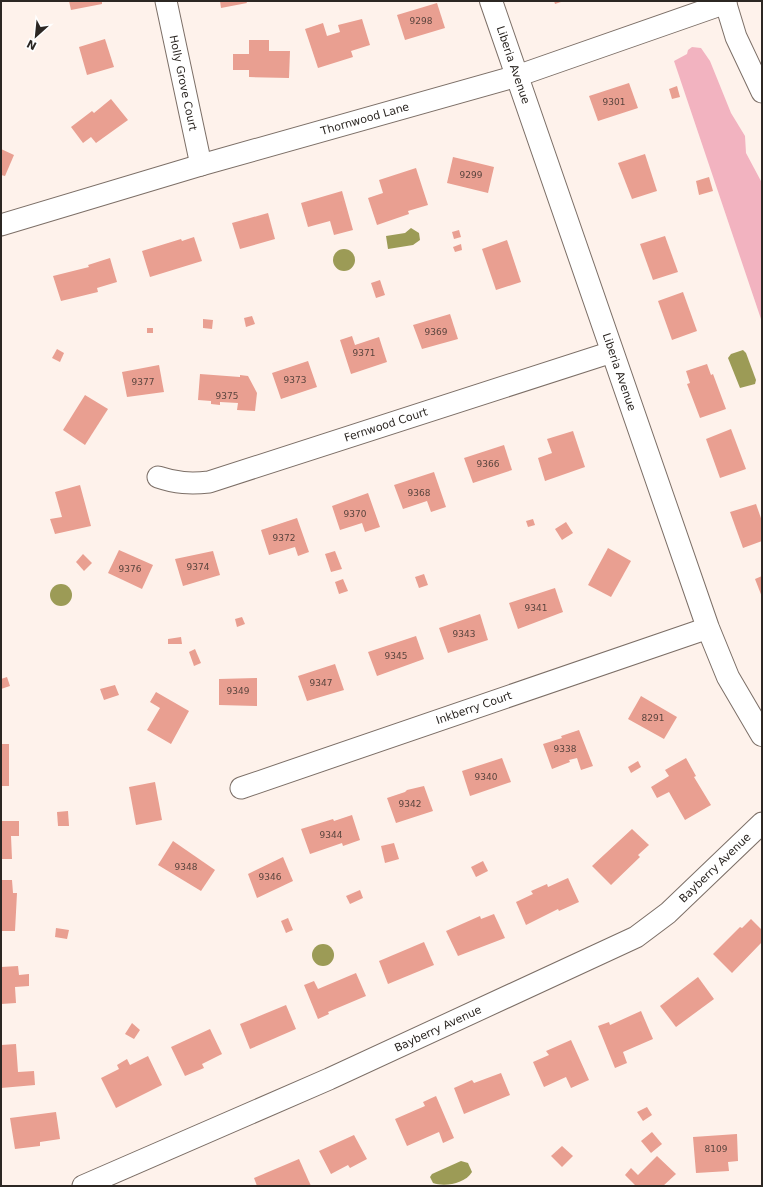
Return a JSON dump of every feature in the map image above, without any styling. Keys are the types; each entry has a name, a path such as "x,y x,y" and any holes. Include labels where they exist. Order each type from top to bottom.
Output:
{"main road":[{"name":"Liberia Avenue","path":"491,1 708,628 728,677 762,735"}],"street":[{"name":"Holly Grove Court","path":"166,1 201,165"},
{"name":"Thornwood Lane","path":"1,225 201,165 517,76 725,2"},
{"path":"725,2 736,37 762,92"},
{"name":"Fernwood Court","path":"158,477 173,482 189,484 209,482 612,352"},
{"name":"Inkberry Court","path":"242,788 708,628"},
{"name":"Bayberry Avenue","path":"83,1186 329,1079 636,937 668,913 762,823"}],"shaded area":[{"path":"692,47 701,48 710,61 731,113 745,136 746,153 762,183 762,322 674,61 687,54 688,50"},
{"path":"411,228 419,233 420,240 413,245 388,249 386,236 405,233"},
{"path":"344,249 352,252 355,260 352,268 344,271 336,268 333,260 336,252"},
{"path":"743,350 746,353 756,380 755,384 740,388 728,358 731,354"},
{"path":"61,584 69,587 72,595 69,603 61,606 53,603 50,595 53,587"},
{"path":"319,944 327,944 334,951 334,959 327,966 319,966 312,959 312,951"},
{"path":"461,1161 468,1163 472,1172 469,1176 454,1184 443,1185 433,1183 430,1177 432,1174"}],"building":[{"path":"69,1 102,1 102,4 71,10"},
{"path":"220,1 246,1 247,3 221,8"},
{"path":"554,1 564,1 555,4"},
{"path":"437,3 445,28 405,40 397,15"},
{"path":"362,19 370,45 351,51 353,57 318,68 305,29 323,23 327,36 340,32 338,25"},
{"path":"105,39 114,67 87,75 79,47"},
{"path":"249,40 269,40 269,51 290,51 289,78 249,77 249,70 233,70 233,54 249,54"},
{"path":"629,83 638,108 598,121 589,96"},
{"path":"677,86 680,97 672,99 669,89"},
{"path":"111,99 128,120 96,143 91,137 83,143 71,127 92,111 94,113"},
{"path":"1,149 14,155 5,176 1,175"},
{"path":"645,154 657,191 632,199 618,163"},
{"path":"453,157 494,167 488,193 447,183"},
{"path":"416,168 428,205 408,211 409,214 377,225 368,198 383,193 379,180"},
{"path":"709,177 713,191 699,195 696,181"},
{"path":"342,191 353,230 334,235 330,221 308,227 301,203"},
{"path":"268,213 275,239 240,249 232,223"},
{"path":"459,230 461,237 454,239 452,232"},
{"path":"665,236 678,272 653,280 640,244"},
{"path":"194,237 202,261 150,277 142,251 181,239 182,241"},
{"path":"507,240 521,282 496,290 482,249"},
{"path":"461,244 462,250 455,252 453,247"},
{"path":"110,258 117,282 97,288 98,292 61,301 53,276 89,267 88,265"},
{"path":"380,280 385,295 376,298 371,283"},
{"path":"683,292 697,331 672,340 658,301"},
{"path":"450,314 458,339 422,349 413,325"},
{"path":"252,316 255,324 246,327 244,318"},
{"path":"203,319 213,320 212,329 203,328"},
{"path":"147,328 153,328 153,333 147,333"},
{"path":"352,336 355,345 379,337 387,362 351,374 340,340"},
{"path":"57,349 64,353 60,362 52,358"},
{"path":"308,361 317,387 281,399 272,373"},
{"path":"707,364 711,375 713,374 726,409 700,418 687,384 690,383 686,371"},
{"path":"159,365 164,392 127,397 122,372"},
{"path":"200,374 240,377 240,375 248,376 257,393 255,411 237,410 238,403 220,402 220,405 211,404 211,401 198,400"},
{"path":"85,395 108,409 85,445 63,430"},
{"path":"731,429 746,469 720,478 706,439"},
{"path":"573,431 585,467 545,481 538,458 552,453 547,439"},
{"path":"504,445 512,470 473,483 464,458"},
{"path":"434,472 446,507 431,512 427,501 403,509 394,485"},
{"path":"80,485 91,526 55,534 50,519 62,517 55,492"},
{"path":"368,493 380,527 365,532 362,523 340,530 332,506"},
{"path":"756,504 762,521 762,541 743,548 730,512"},
{"path":"297,518 309,552 298,556 295,547 269,555 261,530"},
{"path":"533,519 535,525 528,527 526,521"},
{"path":"566,522 573,533 562,540 555,529"},
{"path":"608,548 631,561 611,597 588,585"},
{"path":"119,550 153,565 142,589 108,573"},
{"path":"213,551 220,575 183,586 175,559"},
{"path":"335,551 342,569 331,572 325,554"},
{"path":"83,554 92,563 84,571 76,562"},
{"path":"424,574 428,585 419,588 415,577"},
{"path":"762,576 762,597 755,579"},
{"path":"343,579 348,591 339,594 335,582"},
{"path":"555,588 563,612 518,629 509,603"},
{"path":"480,614 488,640 448,653 439,628"},
{"path":"242,617 245,624 237,627 235,619"},
{"path":"416,636 424,659 377,676 368,652"},
{"path":"181,637 182,644 168,644 168,639"},
{"path":"195,649 201,663 194,666 189,652"},
{"path":"335,664 344,690 307,701 298,676"},
{"path":"7,677 10,686 1,689 1,679"},
{"path":"257,678 257,706 219,705 219,679"},
{"path":"115,685 119,695 104,700 100,689"},
{"path":"156,692 189,711 171,744 147,730 160,708 150,702"},
{"path":"641,696 677,717 664,739 628,719"},
{"path":"579,730 593,766 581,770 577,758 569,760 570,762 552,769 543,744 562,738 561,736"},
{"path":"1,744 9,744 9,786 1,786"},
{"path":"502,758 511,782 470,796 462,771"},
{"path":"686,758 696,776 694,777 711,805 685,820 669,792 657,798 651,787 669,776 665,770"},
{"path":"638,761 641,767 631,773 628,767"},
{"path":"155,782 162,820 136,825 129,787"},
{"path":"424,786 433,811 396,823 387,798 407,790"},
{"path":"68,811 69,826 58,826 57,812"},
{"path":"352,815 360,840 343,846 342,843 310,854 301,829"},
{"path":"1,821 19,821 19,836 11,836 12,859 1,859"},
{"path":"632,829 649,845 638,855 640,857 611,885 592,866"},
{"path":"173,841 215,870 201,891 158,865"},
{"path":"394,843 399,859 385,863 381,846"},
{"path":"283,857 293,881 257,898 248,874"},
{"path":"483,861 488,871 476,877 471,867"},
{"path":"568,878 579,902 559,911 558,909 526,925 516,902 533,894 531,891 547,884 548,887"},
{"path":"1,880 12,880 13,893 17,893 15,931 1,931"},
{"path":"360,890 363,898 350,904 346,896"},
{"path":"494,914 505,938 458,956 446,931 480,916 481,919"},
{"path":"288,918 293,930 286,933 281,921"},
{"path":"751,919 762,930 762,942 732,973 713,954 740,927 742,928"},
{"path":"56,928 69,930 67,939 55,937"},
{"path":"424,942 434,965 388,984 379,961"},
{"path":"18,966 19,975 29,974 29,986 15,987 16,1003 1,1004 1,967"},
{"path":"356,973 366,996 328,1012 329,1014 318,1019 304,985 314,981 318,989"},
{"path":"698,977 714,999 676,1027 660,1006"},
{"path":"286,1005 296,1029 250,1049 240,1024"},
{"path":"641,1011 653,1039 623,1052 627,1063 615,1068 598,1026 609,1022 610,1025"},
{"path":"132,1023 140,1030 134,1039 125,1034"},
{"path":"210,1029 222,1054 202,1064 204,1068 185,1076 171,1047"},
{"path":"571,1040 589,1080 571,1088 566,1077 544,1087 533,1062 549,1055 546,1051"},
{"path":"16,1044 18,1072 34,1071 35,1085 1,1088 1,1045"},
{"path":"148,1056 162,1085 116,1108 101,1078 119,1069 117,1065 127,1059 130,1065"},
{"path":"501,1073 510,1095 464,1114 454,1088 472,1080 474,1083"},
{"path":"436,1096 454,1138 443,1143 439,1132 407,1146 395,1119 425,1106 423,1102"},
{"path":"647,1107 652,1115 643,1121 637,1112"},
{"path":"56,1112 60,1139 40,1142 40,1146 15,1149 10,1118"},
{"path":"652,1132 662,1144 651,1153 641,1141"},
{"path":"737,1134 738,1161 728,1162 729,1171 696,1173 693,1137"},
{"path":"354,1135 367,1159 350,1168 348,1165 331,1174 319,1151"},
{"path":"562,1146 573,1156 562,1167 551,1156"},
{"path":"657,1156 676,1174 663,1186 636,1186 625,1175 631,1168 638,1175"},
{"path":"299,1159 311,1186 257,1186 254,1178"}]}
